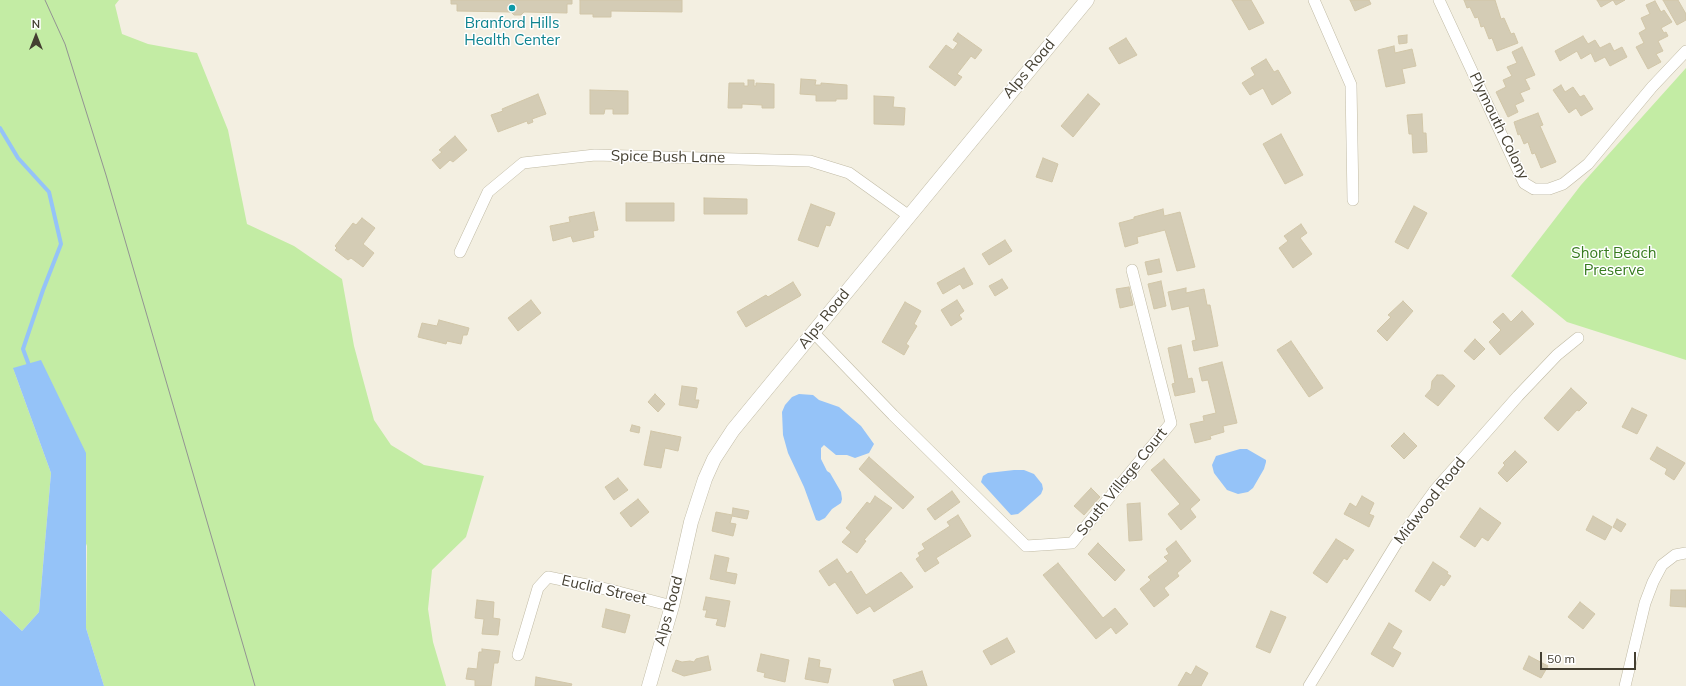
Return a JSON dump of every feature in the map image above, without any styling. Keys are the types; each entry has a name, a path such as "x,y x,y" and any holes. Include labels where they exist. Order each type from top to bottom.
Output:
{"street":[{"name":"Alps Road","path":"649,686 672,606 699,497 714,459 733,430 1087,0"},
{"path":"1314,0 1351,85 1353,200"},
{"name":"Plymouth Colony","path":"1439,0 1524,183 1534,189 1549,189 1563,184 1588,164 1652,87 1686,51"},
{"name":"Spice Bush Lane","path":"460,252 488,192 523,163 594,155 810,161 849,172 909,216"},
{"name":"South Village Court","path":"813,332 1026,546 1072,543 1171,423 1132,270"},
{"name":"Midwood Road","path":"1309,686 1396,544 1435,490 1518,396 1557,355 1578,338"},
{"path":"1625,686 1645,603 1652,582 1662,564 1680,554"},
{"name":"Euclid Street","path":"518,655 538,588 548,577 611,590 672,606"}],"green space":[{"path":"0,0 119,0 115,5 122,34 148,44 197,53 228,130 247,224 294,246 342,279 354,346 374,420 391,445 424,465 484,476 466,537 432,570 428,609 433,642 446,686 104,686 86,628 87,546 13,368 51,473 39,612 22,631 0,610"},
{"name":"Short Beach Preserve","path":"1686,68 1686,360 1567,322 1511,276 1581,185"}],"water":[{"path":"41,360 86,453 86,628 104,686 0,686 0,610 22,631 39,612 51,473 13,368"},
{"path":"799,394 813,395 819,400 839,407 861,426 874,444 869,453 855,458 847,455 836,455 824,445 821,448 821,459 841,492 842,499 841,503 832,509 825,518 819,521 816,520 804,487 788,453 783,435 782,412 785,405 792,397"},
{"path":"1240,449 1247,449 1266,460 1266,462 1264,469 1253,488 1248,492 1238,494 1227,490 1214,473 1212,465 1216,456"},
{"path":"1024,470 1034,474 1042,484 1043,489 1041,494 1023,510 1018,514 1011,515 981,482 983,476 988,473"}],"building":[{"name":"Branford Hills Health Center","path":"451,0 572,0 572,4 567,4 567,13 524,12 521,15 514,15 511,12 457,11 457,4 451,4"},
{"name":"Branford Hills Health Center","path":"580,0 682,0 682,12 611,11 611,17 593,17 593,14 580,14"},
{"path":"1232,0 1251,0 1264,23 1249,30"},
{"path":"1350,0 1369,0 1371,4 1355,11"},
{"path":"1464,0 1495,0 1501,19 1504,18 1511,34 1514,33 1518,43 1497,51 1492,38 1489,39 1484,26 1481,27 1478,17 1475,18 1470,7 1467,8"},
{"path":"1597,0 1613,0 1601,7"},
{"path":"1613,0 1625,0 1616,5"},
{"path":"1663,0 1678,0 1686,14 1686,20 1677,25"},
{"path":"1655,1 1661,12 1664,10 1672,22 1661,28 1668,36 1658,41 1663,51 1656,54 1661,62 1648,69 1636,47 1644,43 1639,33 1646,29 1641,18 1650,14 1646,5"},
{"path":"958,33 982,50 975,59 971,56 957,74 962,77 955,86 929,67 946,45 953,50 958,43 953,40"},
{"path":"1407,35 1407,43 1399,44 1398,36"},
{"path":"1583,36 1588,44 1595,40 1600,48 1610,43 1614,51 1622,47 1627,57 1610,66 1605,57 1595,62 1591,53 1581,59 1577,51 1560,61 1555,51"},
{"path":"1126,38 1137,55 1119,64 1109,48"},
{"path":"1394,46 1395,53 1412,49 1416,66 1402,69 1405,83 1386,87 1378,50"},
{"path":"1522,47 1535,75 1525,79 1530,89 1520,93 1524,101 1515,105 1518,112 1508,117 1496,92 1506,87 1503,80 1512,76 1507,67 1517,63 1512,52"},
{"path":"1266,59 1274,72 1278,70 1291,93 1272,105 1263,88 1250,95 1242,83 1255,75 1251,68"},
{"path":"801,79 816,80 815,85 821,85 821,83 847,85 847,99 836,99 836,101 816,101 816,95 800,94"},
{"path":"748,80 754,80 754,86 756,86 756,83 774,84 774,108 762,108 762,105 742,104 742,108 728,108 729,83 744,83 744,86 748,86"},
{"path":"1561,85 1565,92 1573,87 1580,97 1584,95 1593,109 1581,116 1576,108 1569,113 1553,90"},
{"path":"590,90 628,91 628,114 613,114 613,109 605,109 604,114 590,114"},
{"path":"538,94 546,114 532,119 533,122 528,124 527,121 498,132 491,115 503,111 502,109"},
{"path":"1088,94 1100,104 1073,137 1061,126"},
{"path":"874,96 894,97 893,107 905,108 904,125 874,124"},
{"path":"1538,113 1543,125 1540,126 1556,162 1541,168 1535,153 1532,154 1528,142 1524,144 1520,134 1518,135 1514,122"},
{"path":"1422,114 1423,133 1426,133 1427,152 1413,153 1412,134 1409,134 1407,115"},
{"path":"1281,134 1303,175 1285,184 1263,144"},
{"path":"455,136 467,150 453,162 450,160 440,169 432,160 442,152 439,150"},
{"path":"1043,158 1058,164 1052,182 1036,177"},
{"path":"704,198 747,199 747,214 704,214"},
{"path":"626,203 674,203 674,221 626,221"},
{"path":"811,204 835,213 830,226 826,225 818,247 798,240"},
{"path":"1414,206 1427,213 1408,249 1395,242"},
{"path":"1163,209 1164,216 1180,212 1195,267 1177,271 1165,230 1137,237 1138,243 1125,247 1119,223"},
{"path":"594,212 598,230 593,231 594,237 573,242 571,236 553,241 550,226 570,222 569,217"},
{"path":"362,218 375,228 363,244 374,253 363,267 351,258 348,260 335,250 337,248 335,246 353,223 356,225"},
{"path":"1301,224 1307,233 1300,238 1312,254 1293,268 1279,248 1288,241 1284,236"},
{"path":"1005,240 1012,251 989,265 982,254"},
{"path":"1159,259 1162,272 1148,275 1145,262"},
{"path":"964,268 973,284 963,289 960,284 943,294 937,283"},
{"path":"1002,279 1008,288 995,296 989,286"},
{"path":"1161,281 1166,306 1154,309 1148,284"},
{"path":"793,282 801,295 800,296 746,327 737,312 766,295 768,297"},
{"path":"1129,287 1133,305 1120,308 1116,289"},
{"path":"1186,288 1186,293 1204,289 1207,305 1210,305 1218,346 1194,351 1192,341 1196,340 1189,306 1172,310 1168,292"},
{"path":"531,300 541,313 518,331 508,318"},
{"path":"957,300 964,311 959,315 962,319 951,326 941,310"},
{"path":"1403,301 1413,311 1387,341 1377,331 1391,317 1388,315"},
{"path":"905,302 921,311 914,324 917,326 906,344 909,346 904,355 882,342"},
{"path":"1522,311 1534,324 1500,355 1489,342 1501,330 1493,322 1503,313 1511,322"},
{"path":"439,320 469,328 467,335 463,335 461,344 447,341 446,344 418,337 422,323 437,326"},
{"path":"1475,339 1485,349 1474,360 1464,351"},
{"path":"1291,341 1323,388 1309,397 1277,350"},
{"path":"1181,345 1188,379 1192,378 1195,392 1175,396 1172,384 1175,383 1168,348"},
{"path":"1222,362 1237,423 1223,426 1224,432 1210,436 1211,439 1195,443 1190,424 1204,421 1203,416 1216,413 1208,380 1202,381 1199,368"},
{"path":"1437,375 1443,375 1455,386 1438,406 1425,396 1431,389 1432,381"},
{"path":"682,386 697,388 695,400 699,400 697,408 679,405"},
{"path":"1571,388 1587,403 1579,411 1577,410 1558,431 1544,418"},
{"path":"655,394 665,404 658,412 648,402"},
{"path":"1632,408 1647,415 1637,434 1622,427"},
{"path":"632,425 640,427 639,433 630,431"},
{"path":"651,431 681,437 678,451 665,448 661,468 644,465"},
{"path":"1404,433 1417,446 1404,459 1391,446"},
{"path":"1657,447 1685,463 1674,480 1665,474 1667,469 1650,459"},
{"path":"1515,451 1527,462 1507,482 1498,473 1505,465 1503,463"},
{"path":"869,457 914,497 903,509 859,469"},
{"path":"1164,459 1200,500 1190,509 1196,517 1181,530 1168,514 1180,504 1151,470"},
{"path":"618,478 628,490 614,500 605,487"},
{"path":"1091,488 1100,497 1084,515 1074,506"},
{"path":"952,491 960,502 935,520 927,509"},
{"path":"875,496 892,508 864,540 866,541 857,553 842,542 851,532 846,528 867,502 870,504"},
{"path":"1362,496 1374,503 1369,514 1374,516 1369,527 1344,514 1350,503 1356,507"},
{"path":"638,499 649,512 631,527 620,513"},
{"path":"1140,503 1142,540 1129,541 1127,504"},
{"path":"733,508 749,511 747,519 732,516 730,523 736,524 733,536 712,531 716,512 732,515"},
{"path":"1480,508 1501,523 1488,541 1482,537 1475,547 1460,537"},
{"path":"958,515 971,536 936,558 939,563 925,572 916,559 920,556 918,553 925,549 922,544 950,526 947,522"},
{"path":"1593,516 1612,527 1605,540 1586,530"},
{"path":"1617,519 1626,524 1621,532 1613,527"},
{"path":"1336,539 1354,550 1347,560 1344,558 1327,583 1313,573"},
{"path":"1176,541 1191,561 1177,573 1179,576 1164,588 1169,595 1154,607 1140,589 1151,580 1148,577 1168,561 1164,557 1169,554 1166,549"},
{"path":"1098,543 1125,570 1115,581 1088,554"},
{"path":"715,555 729,558 726,572 737,574 735,584 710,579"},
{"path":"837,559 847,574 851,571 866,595 901,572 913,587 874,612 870,606 857,614 835,582 829,586 819,571"},
{"path":"1433,562 1448,572 1447,574 1451,576 1444,586 1441,584 1430,601 1415,591"},
{"path":"1058,563 1103,618 1115,608 1128,624 1116,634 1111,627 1096,639 1043,575"},
{"path":"1671,590 1686,590 1686,607 1670,606"},
{"path":"706,597 730,601 725,627 716,625 718,619 705,617 707,610 703,610"},
{"path":"477,600 494,602 493,618 500,619 498,635 482,634 484,619 475,618"},
{"path":"1580,602 1595,614 1583,629 1568,617"},
{"path":"606,609 630,615 625,633 602,627"},
{"path":"1271,611 1286,617 1270,653 1256,647"},
{"path":"1389,623 1402,631 1392,648 1401,653 1393,667 1371,654"},
{"path":"1007,638 1015,652 991,665 983,651"},
{"path":"482,649 500,651 498,663 494,663 491,686 475,686 475,680 466,679 468,668 477,669 479,652 482,652"},
{"path":"761,654 789,660 785,682 764,677 765,673 757,671"},
{"path":"708,656 711,670 684,676 672,671 676,660 682,662 694,662 696,659"},
{"path":"1529,656 1548,666 1541,678 1523,669"},
{"path":"809,658 820,660 819,667 831,669 828,683 805,679"},
{"path":"1196,666 1208,673 1201,686 1178,686 1186,672 1191,675"},
{"path":"922,671 927,686 895,686 893,680"},
{"path":"536,677 572,684 571,686 535,686"}],"waterway":[{"path":"0,128 18,158 49,192 61,244 43,290 23,349 30,368"}],"tram line":[{"path":"45,0 65,44 106,175 255,686"}],"place":[{"name":"Branford Hills Health Center","path":"512,8"}]}
